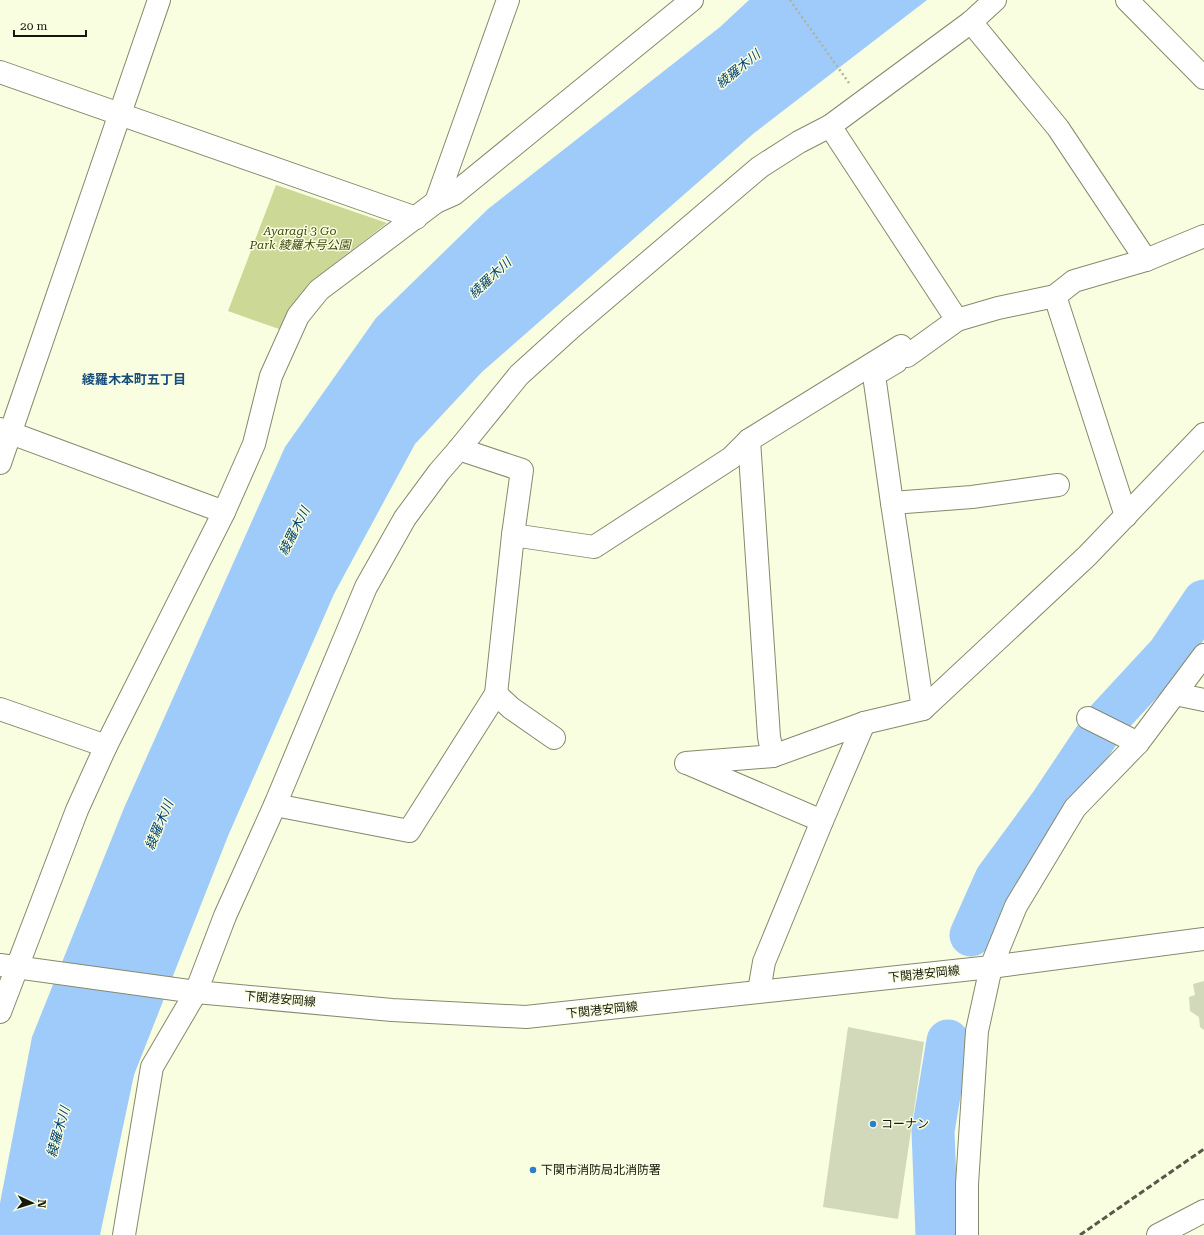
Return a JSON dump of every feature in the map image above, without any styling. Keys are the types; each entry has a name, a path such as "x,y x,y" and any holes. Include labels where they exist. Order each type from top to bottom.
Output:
{"street":[{"path":"0,462 5,431 122,113 159,0"},
{"path":"436,202 508,0"},
{"path":"0,1012 77,810 106,746 224,512 254,444 271,376 298,316 319,290 436,202 454,194 692,0"},
{"path":"124,1235 152,1067 225,916 275,805 366,587 405,518 439,472 518,375 578,322 760,167 799,142 830,126 971,22 994,0"},
{"path":"1127,0 1204,78"},
{"path":"971,22 1058,128 1146,260"},
{"path":"0,72 122,113 416,218"},
{"path":"830,126 957,320"},
{"path":"923,709 874,375 907,356 957,320 998,308 1055,296 1074,281 1146,260 1204,236"},
{"path":"1055,296 1126,516"},
{"path":"513,536 594,548 731,458 748,440 901,346 907,356"},
{"path":"5,431 224,512"},
{"path":"822,821 686,763 773,756 864,723 923,709 1087,556 1204,434"},
{"path":"748,440 769,737 773,756"},
{"path":"275,805 409,831 496,694 513,536 522,470 459,449"},
{"path":"892,503 972,497 1058,485"},
{"path":"967,1235 967,1184 977,1031 991,967 1016,906 1075,808 1138,743 1204,655"},
{"path":"496,694 511,708 554,738"},
{"path":"1175,694 1204,700"},
{"path":"0,709 106,746"},
{"path":"1088,718 1138,743"},
{"path":"759,991 764,962 864,723"},
{"name":"下関港安岡線","path":"16,967 188,990 392,1010 526,1017 614,1009 759,991 991,967 1204,939"},
{"path":"1158,1235 1204,1211"}],"path":[{"path":"790,0 863,102"}],"green space":[{"name":"Ayaragi 3 Go Park 綾羅木号公園","path":"276,185 387,223 309,283 279,329 228,311"}],"water":[{"name":"綾羅木川","path":"749,0 927,0 753,134 482,372 415,444 334,594 228,836 134,1075 100,1235 0,1235 0,1203 32,1037 124,808 285,447 376,318 488,209 720,27"}],"building":[{"path":"1204,981 1204,1030 1200,1027 1199,1017 1190,1011 1189,997 1195,995 1193,984"},
{"name":"コーナン","path":"848,1027 924,1042 898,1219 823,1207"}],"waterway":[{"path":"971,935 996,879 1051,804 1107,720 1169,653 1204,601"},
{"path":"937,1235 933,1131 948,1041"}],"railway":[{"path":"1080,1235 1204,1149"}],"place":[{"name":"コーナン","path":"873,1124"},
{"name":"下関市消防局北消防署","path":"533,1170"}],"district":[{"name":"綾羅木本町五丁目","path":"134,379"}]}
